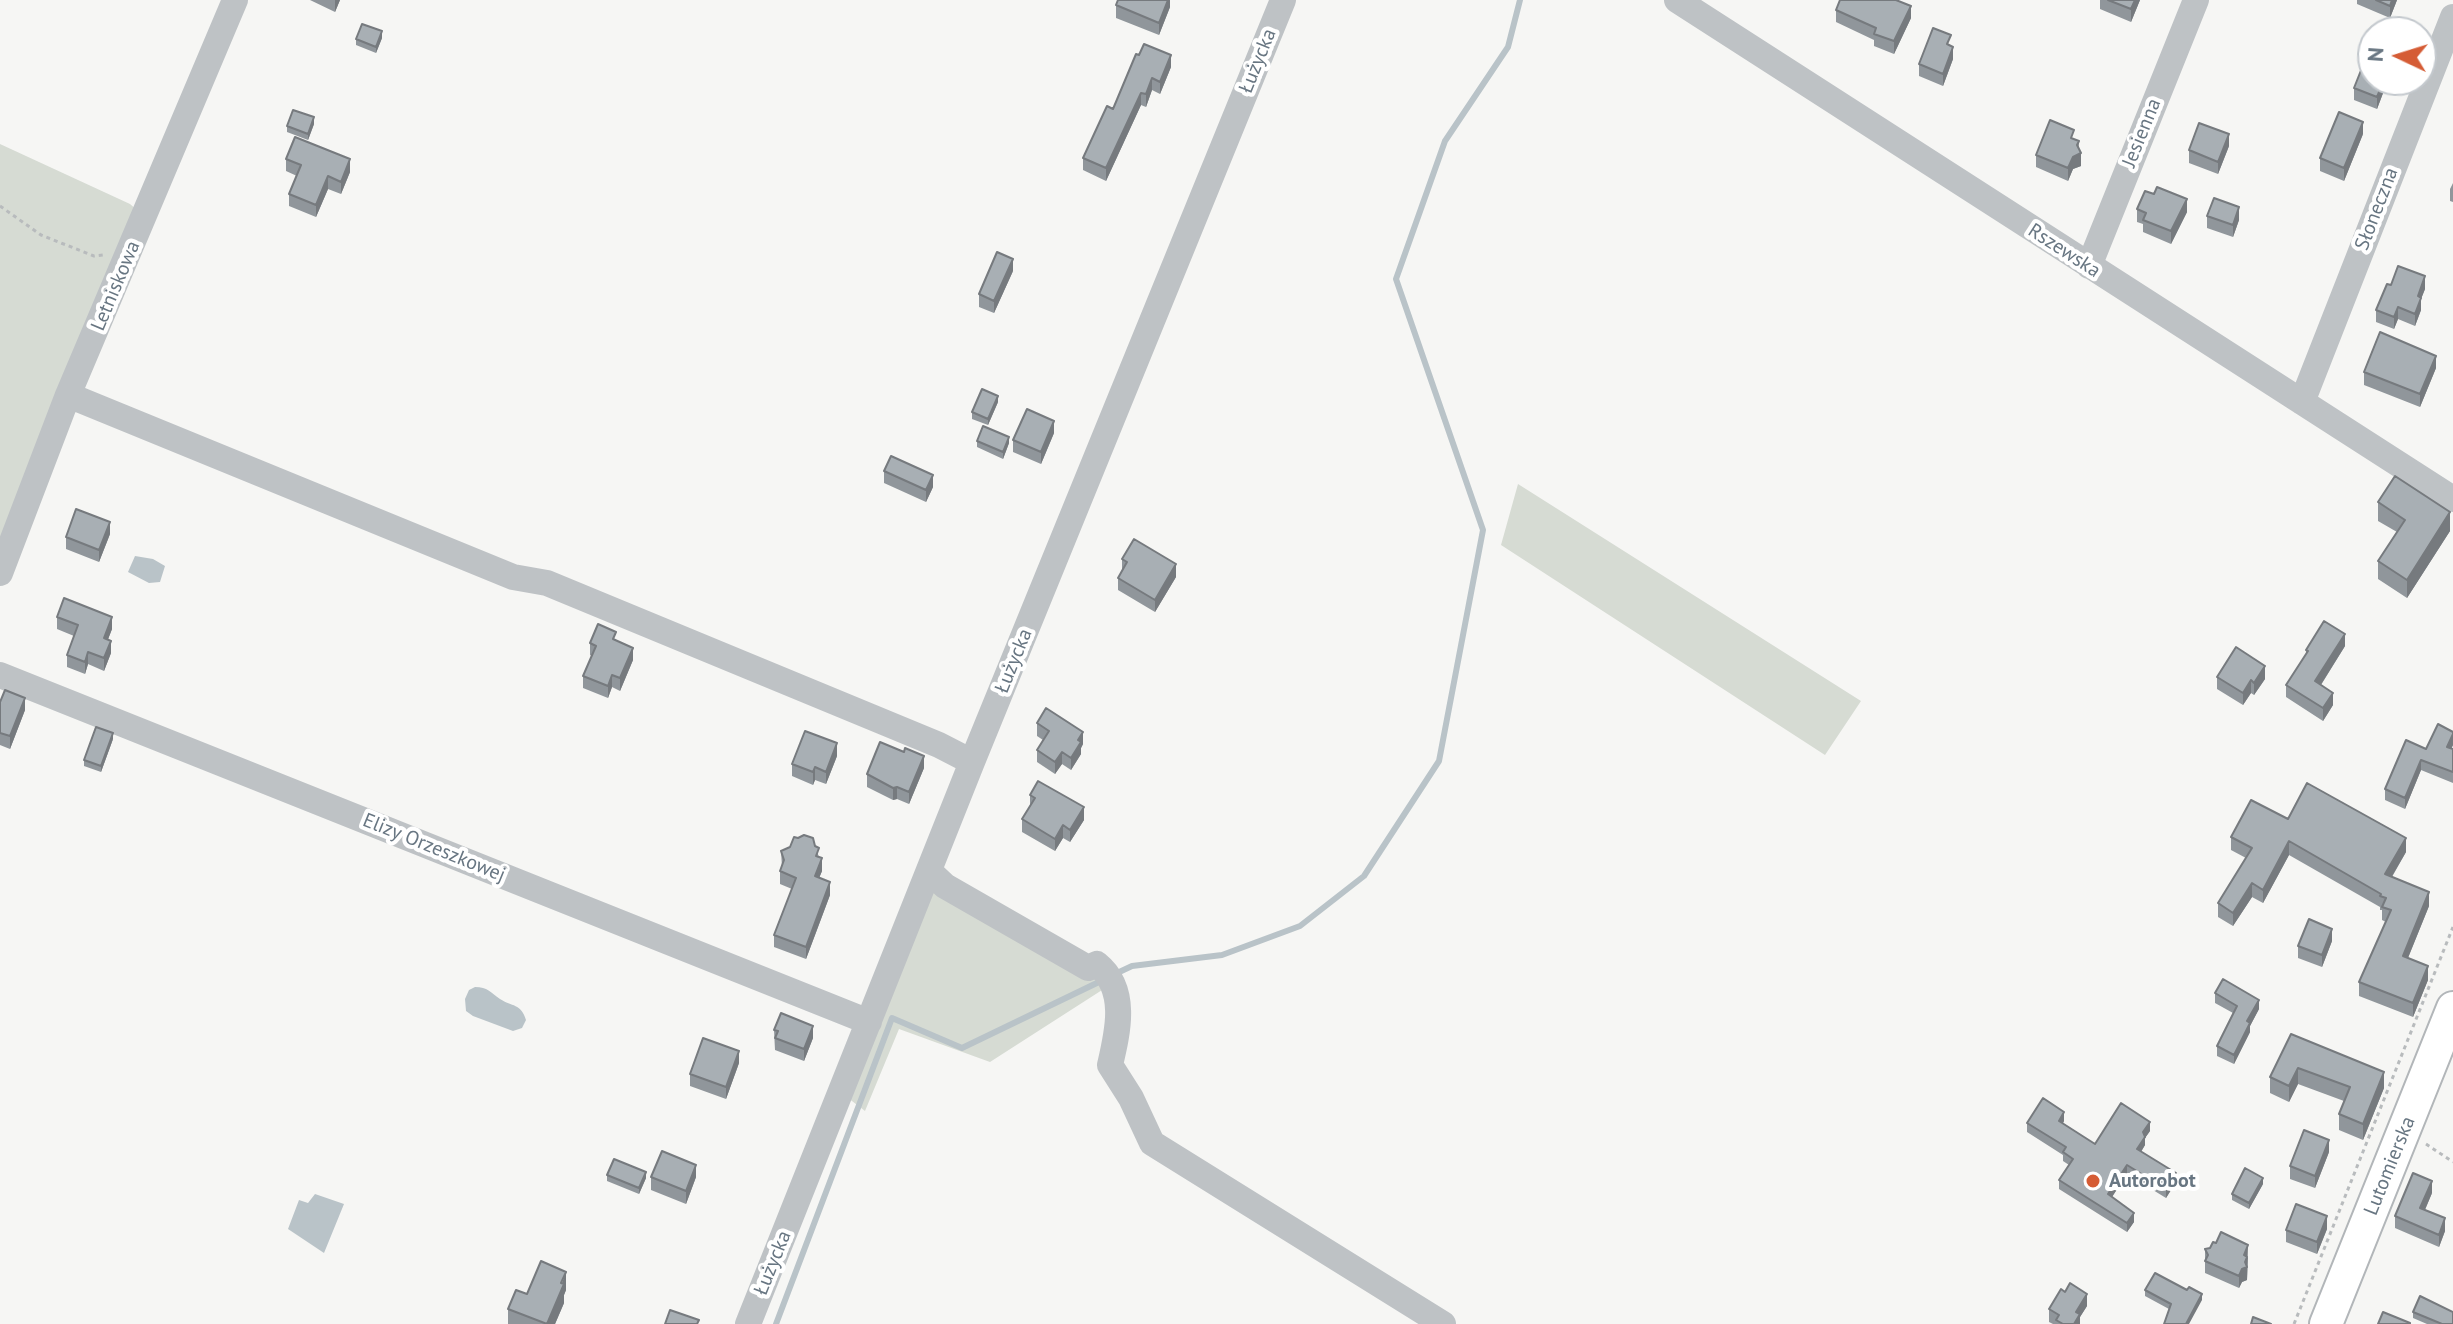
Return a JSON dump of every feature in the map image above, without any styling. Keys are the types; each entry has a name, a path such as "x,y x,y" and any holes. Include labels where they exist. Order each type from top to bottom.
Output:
{"main road":[{"name":"Lutomierska","path":"2326,1324 2453,1008"}],"street":[{"name":"Letniskowa","path":"0,573 68,395 235,0"},
{"name":"Łużycka","path":"748,1324 972,762 1283,0"},
{"name":"Rszewska","path":"1677,0 2453,499"},
{"name":"Jesienna","path":"2089,266 2196,0"},
{"name":"Słoneczna","path":"2302,402 2453,17"},
{"path":"68,395 513,577 547,583 939,745 972,762"},
{"name":"Elizy Orzeszkowej","path":"0,675 869,1022"},
{"path":"929,871 945,886 1077,962 1088,968 1097,964 1107,972 1119,1004 1119,1024 1110,1065 1131,1098 1152,1143 1443,1324"}],"path":[{"path":"0,206 41,235 94,256 130,254"},
{"path":"2294,1324 2453,927"},
{"path":"2404,1130 2453,1162"}],"shaded area":[{"path":"0,144 130,204 138,211 0,548"},
{"path":"1518,484 1861,701 1825,755 1501,545"},
{"path":"135,556 153,559 165,566 160,582 149,583 128,572"},
{"path":"934,880 1113,983 990,1062 899,1029 865,1111 848,1098"},
{"path":"475,987 486,989 519,1008 526,1020 522,1028 513,1031 466,1011 465,999 469,990"},
{"path":"315,1194 344,1204 324,1253 288,1229 299,1200 308,1203"}],"building":[{"path":"1118,0 1168,0 1159,23 1116,5"},
{"path":"1840,0 1896,0 1911,6 1894,41 1874,34 1876,28 1836,10"},
{"path":"2108,0 2135,0 2131,9"},
{"path":"2376,0 2392,0 2390,6"},
{"path":"362,24 382,31 376,47 356,39"},
{"path":"1933,28 1951,35 1947,44 1953,47 1943,74 1919,64"},
{"path":"1144,44 1171,55 1160,82 1152,78 1146,94 1141,93 1106,168 1083,158 1107,106 1113,109 1136,54 1139,55"},
{"path":"293,110 314,117 308,134 287,126"},
{"path":"2339,112 2363,122 2344,168 2320,158"},
{"path":"2050,120 2074,130 2071,138 2079,141 2077,145 2081,153 2073,157 2068,168 2036,155"},
{"path":"2199,123 2229,134 2218,162 2189,150"},
{"path":"295,137 350,159 341,182 328,176 316,205 289,194 301,165 286,159"},
{"path":"2157,187 2187,199 2171,231 2143,220 2146,213 2137,209 2145,191 2154,194"},
{"path":"2214,198 2239,207 2233,225 2207,216"},
{"path":"997,252 1013,259 994,301 979,294"},
{"path":"2398,266 2425,276 2415,314 2398,307 2394,317 2376,310"},
{"path":"2380,332 2436,356 2420,394 2364,372"},
{"path":"982,389 998,396 988,419 972,412"},
{"path":"1027,409 1054,421 1041,452 1013,440"},
{"path":"983,426 1009,437 1003,452 977,441"},
{"path":"891,456 933,475 926,490 884,471"},
{"path":"2395,476 2450,512 2407,580 2378,561 2405,520 2378,502"},
{"path":"76,509 110,522 99,550 66,537"},
{"path":"1134,539 1176,564 1155,600 1118,578 1127,562 1122,559"},
{"path":"64,598 112,617 104,638 111,641 104,658 88,652 85,662 67,655 78,625 57,617"},
{"path":"2324,621 2345,634 2315,681 2333,693 2323,708 2286,685"},
{"path":"598,624 616,632 613,639 633,648 620,678 612,675 608,686 583,676 596,646 590,643"},
{"path":"2236,647 2265,666 2243,693 2217,677"},
{"path":"5,690 25,698 10,736 0,733 0,702"},
{"path":"1046,708 1083,732 1071,758 1062,752 1055,762 1037,750 1049,731 1037,723"},
{"path":"2438,724 2453,732 2447,747 2453,749 2453,772 2421,760 2405,798 2385,789 2406,740 2426,749"},
{"path":"96,727 113,733 101,766 84,760"},
{"path":"805,731 837,743 826,772 815,767 813,772 792,764"},
{"path":"880,742 924,756 909,792 893,788 867,774"},
{"path":"1038,781 1084,807 1070,830 1063,825 1055,839 1022,819 1035,798 1030,795"},
{"path":"2307,783 2406,838 2385,874 2429,892 2403,956 2428,966 2413,1003 2359,982 2391,910 2382,907 2386,898 2289,841 2263,890 2252,883 2233,913 2218,903 2252,848 2231,837 2251,800 2288,819"},
{"path":"804,835 813,838 815,846 819,848 816,856 822,858 815,876 830,882 806,947 774,935 796,878 780,871 784,860 781,851 790,847 794,837"},
{"path":"2309,919 2332,929 2322,955 2298,946"},
{"path":"2223,979 2259,1000 2234,1055 2217,1046 2237,1006 2215,993"},
{"path":"781,1013 813,1026 804,1049 775,1038 778,1031 774,1030"},
{"path":"2291,1034 2384,1072 2363,1124 2339,1114 2350,1087 2298,1068 2289,1086 2270,1077"},
{"path":"703,1038 739,1051 726,1087 690,1074"},
{"path":"2043,1098 2064,1112 2059,1121 2095,1144 2121,1103 2150,1122 2137,1149 2176,1173 2166,1189 2127,1165 2108,1194 2134,1213 2127,1223 2059,1180 2073,1159 2063,1152 2066,1147 2027,1123"},
{"path":"2304,1130 2329,1140 2315,1176 2290,1166"},
{"path":"662,1151 696,1165 686,1191 651,1177"},
{"path":"614,1159 646,1172 639,1188 607,1175"},
{"path":"2245,1168 2263,1178 2249,1203 2232,1194"},
{"path":"2413,1173 2432,1181 2420,1208 2445,1218 2439,1235 2395,1216"},
{"path":"2296,1204 2327,1216 2317,1242 2286,1230"},
{"path":"2221,1232 2248,1245 2244,1255 2247,1257 2247,1267 2242,1269 2239,1276 2205,1261 2208,1255 2205,1249 2216,1243"},
{"path":"541,1261 566,1272 547,1324 508,1309 516,1290 527,1294"},
{"path":"2155,1273 2187,1290 2189,1287 2202,1294 2186,1324 2164,1324 2171,1304 2145,1290"},
{"path":"2070,1283 2087,1294 2076,1312 2080,1314 2074,1324 2063,1324 2056,1320 2059,1315 2049,1309 2061,1289 2065,1292"},
{"path":"2420,1296 2453,1312 2453,1324 2442,1324 2413,1312"},
{"path":"670,1310 699,1320 697,1324 665,1324"},
{"path":"2383,1312 2410,1323 2410,1324 2378,1324"},
{"path":"2253,1317 2271,1324 2251,1324"}],"waterway":[{"path":"1115,974 1132,966 1222,955 1300,926 1364,876 1439,761 1483,530 1396,279 1445,141 1508,47 1520,0"},
{"path":"776,1324 892,1018 962,1048 1101,981"}],"place":[{"name":"Autorobot","path":"2093,1181"}]}
